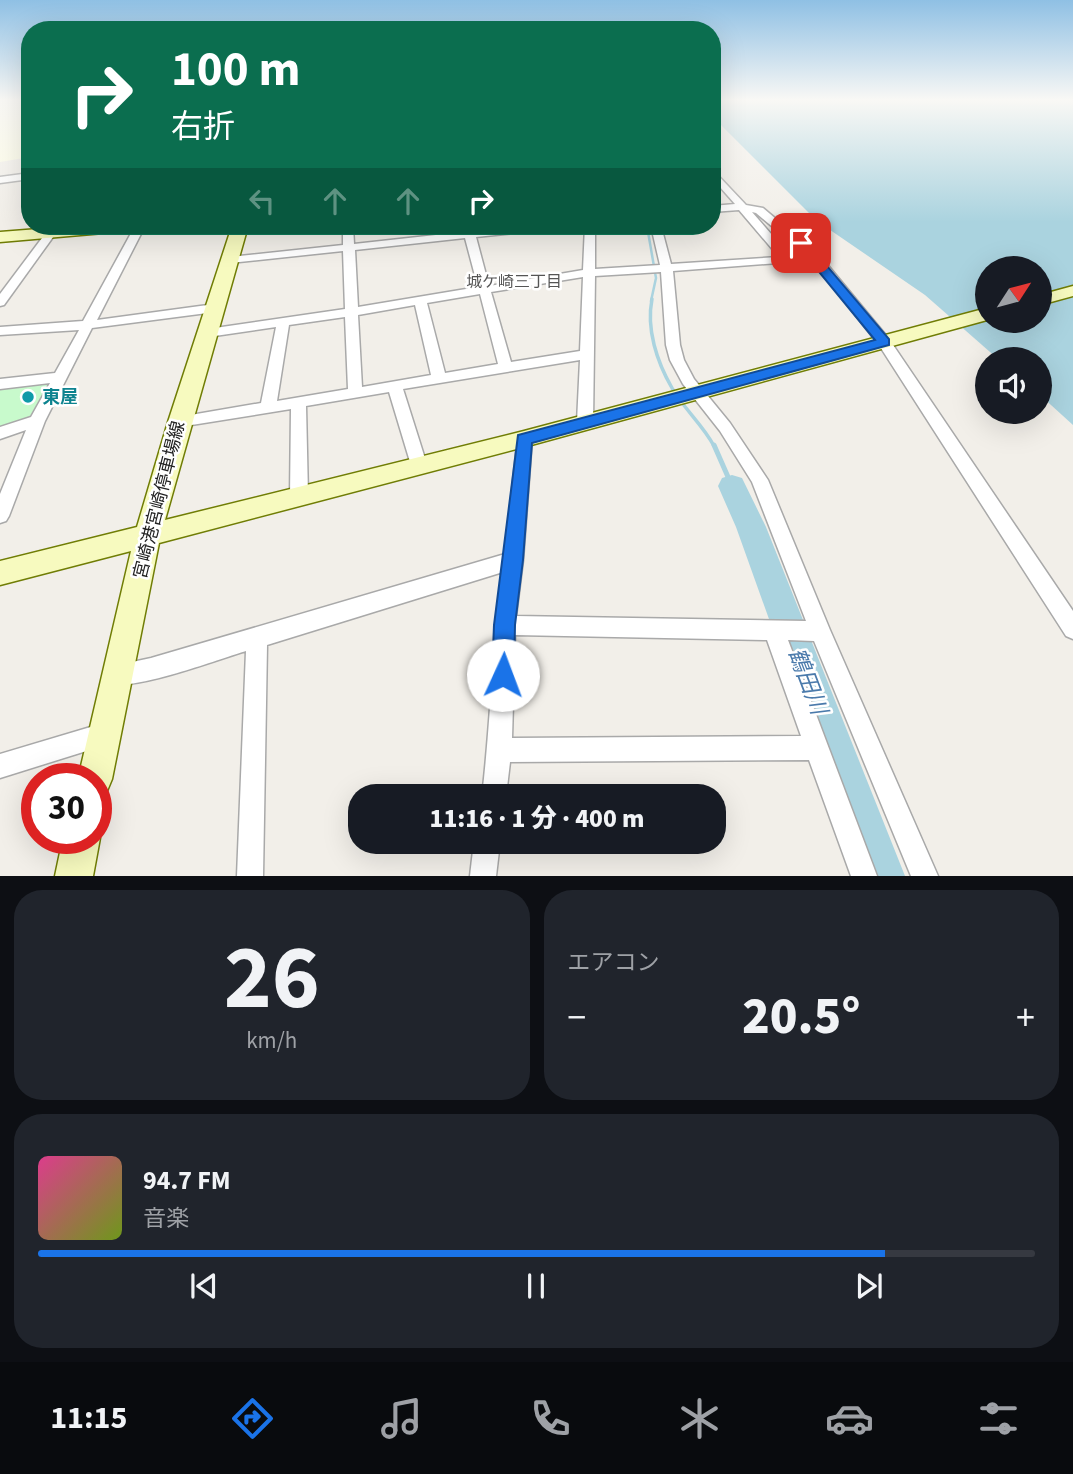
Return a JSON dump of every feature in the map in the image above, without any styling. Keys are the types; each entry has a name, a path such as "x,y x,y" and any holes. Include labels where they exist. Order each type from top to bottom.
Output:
{"street":[{"path":"0,180 21,177"},
{"path":"208,333 587,273 667,270 788,260 721,183"},
{"path":"721,208 740,207 760,210 801,243 889,341 1073,629"},
{"path":"0,237 21,234"},
{"path":"0,302 50,235"},
{"path":"0,516 37,421 134,235"},
{"name":"宮崎港宮崎停車場線","path":"98,763 147,537 179,422 237,235"},
{"path":"348,235 355,393"},
{"path":"230,260 349,248 440,235"},
{"path":"469,235 506,368"},
{"path":"585,422 589,235"},
{"path":"658,235 667,270 673,345 683,373 725,427 760,480 820,631 925,876"},
{"path":"1052,297 1073,291"},
{"path":"420,301 439,379"},
{"path":"0,331 88,325 215,308"},
{"path":"0,573 524,439 975,317"},
{"path":"268,407 283,322"},
{"path":"179,422 587,354"},
{"path":"0,384 60,377"},
{"path":"395,386 419,465"},
{"path":"298,402 299,496"},
{"path":"0,433 37,421"},
{"path":"496,784 500,750 505,625 514,560 524,439"},
{"path":"117,675 150,669 514,560"},
{"path":"505,625 820,631"},
{"path":"774,631 864,876"},
{"path":"250,876 257,638"},
{"path":"0,766 104,735"},
{"path":"500,750 818,748"},
{"path":"74,876 79,854"},
{"path":"483,876 486,854"}],"shaded area":[{"path":"0,141 21,141 21,158 0,162"}],"green space":[{"path":"49,383 29,418 0,428 0,388"}],"water":[{"path":"737,141 1073,141 1073,425 1052,406 1052,347 984,347 925,295 817,221"}],"waterway":[{"path":"649,235 656,278 651,301"},
{"path":"652,299 650,322 662,367 677,396 714,446"},
{"path":"714,445 732,486"},
{"name":"鶴田川","path":"732,486 751,527 883,876"}],"place":[{"name":"東屋","path":"28,397"}],"district":[{"name":"城ケ崎三丁目","path":"514,281"}],"route":[{"path":"503,675 505,625 514,560 524,439 884,342 801,243"}]}
